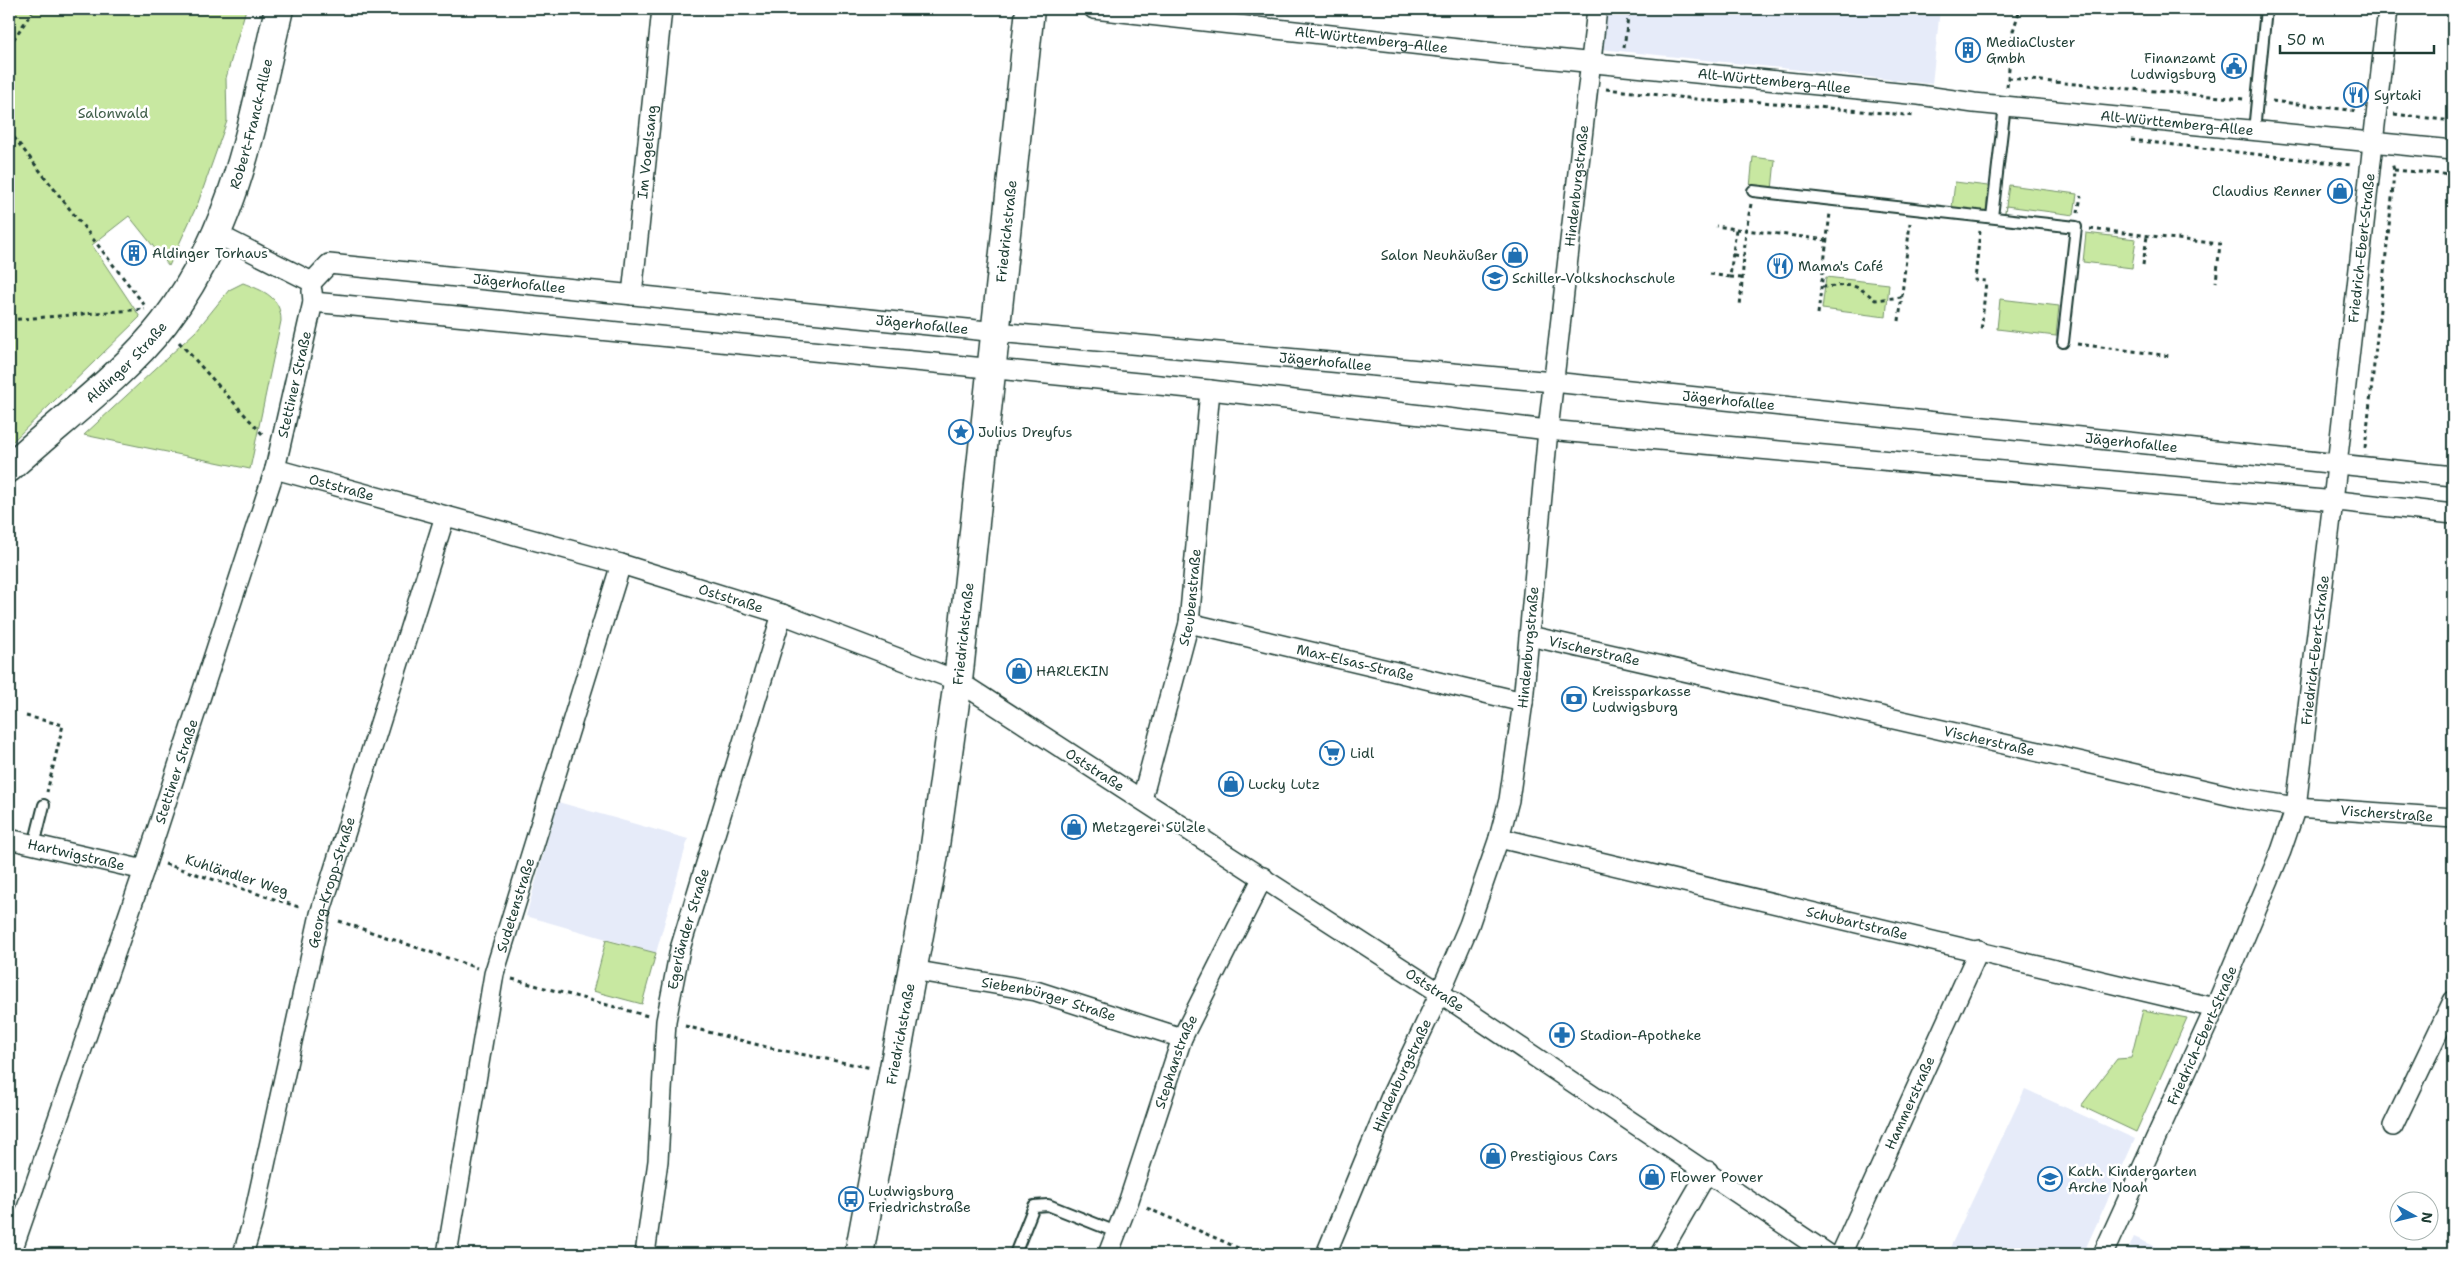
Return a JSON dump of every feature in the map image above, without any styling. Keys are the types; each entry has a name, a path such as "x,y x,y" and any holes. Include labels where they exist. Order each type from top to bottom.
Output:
{"main road":[{"name":"Robert-Franck-Allee","path":"217,234 232,200 246,150 279,9"},
{"name":"Friedrichstraße","path":"860,1254 933,860 958,681 993,370 1030,9"},
{"name":"Aldinger Straße","path":"9,468 122,368 163,324 195,278 217,234"}],"street":[{"name":"Im Vogelsang","path":"632,295 662,9"},
{"name":"Alt-Württemberg-Allee","path":"1094,9 2254,131 2453,150"},
{"name":"Hindenburgstraße","path":"1326,1254 1392,1094 1470,925 1499,838 1508,800 1523,702 1553,382 1597,9"},
{"name":"Friedrich-Ebert-Straße","path":"2103,1254 2215,1008 2282,851 2296,807 2334,501 2388,9"},
{"path":"217,234 312,282"},
{"name":"Jägerhofallee","path":"312,282 329,264 997,332 1553,382 2453,476"},
{"name":"Stettiner Straße","path":"11,1254 146,864 276,460 313,302 312,282"},
{"path":"313,302 1210,390 1548,430 2334,501 2453,514"},
{"name":"Steubenstraße","path":"1142,799 1189,623 1210,390"},
{"name":"Oststraße","path":"276,460 445,516 621,564 782,614 958,681 1440,993 1598,1101 1708,1171 1828,1254"},
{"name":"Georg-Kropp-Straße","path":"243,1254 252,1224 320,914 445,516"},
{"name":"Sudetenstraße","path":"447,1254 494,974 621,564"},
{"name":"Egerländer Straße","path":"645,1254 658,1161 666,1021 680,949 782,614"},
{"name":"Max-Elsas-Straße","path":"1189,623 1523,702"},
{"name":"Vischerstraße","path":"1530,636 2236,797 2296,807 2453,818"},
{"name":"Schubartstraße","path":"1499,838 1979,950 2215,1008"},
{"name":"Hartwigstraße","path":"9,839 146,864"},
{"name":"Stephanstraße","path":"1108,1254 1129,1200 1182,1038 1263,877"},
{"name":"Hammerstraße","path":"1840,1254 1979,950"},
{"name":"Siebenbürger Straße","path":"912,970 1036,990 1182,1038"},
{"path":"2393,1126 2453,1001"},
{"path":"1660,1254 1708,1171"}],"lane":[{"path":"2254,131 2266,9"},
{"path":"1992,217 2005,105"},
{"path":"1753,191 2076,227 2063,342"},
{"path":"34,845 44,805"},
{"path":"1015,1254 1034,1206 1048,1205 1116,1232"}],"path":[{"path":"9,46 34,9"},
{"path":"1623,64 1629,9"},
{"path":"2005,105 2013,31 2020,9"},
{"path":"2008,78 2257,100"},
{"path":"1589,87 1723,102 1740,100 1924,117"},
{"path":"9,131 148,309 9,320"},
{"path":"2128,140 2371,168 2453,175"},
{"path":"1740,307 1746,230 1753,191"},
{"path":"1818,314 1831,200"},
{"path":"1899,322 1912,208"},
{"path":"1981,216 1975,280 1986,281 1981,332"},
{"path":"1716,226 1827,240"},
{"path":"2076,227 2220,244 2216,282"},
{"path":"1730,277 1736,229"},
{"path":"2143,265 2147,236"},
{"path":"1734,255 1744,256"},
{"path":"1710,274 1742,278"},
{"path":"1822,287 1843,284 1863,289 1875,300 1902,297"},
{"path":"163,324 276,460"},
{"path":"2063,342 2171,356"},
{"path":"26,716 63,726 44,805"},
{"name":"Kuhländler Weg","path":"146,864 320,914 494,974 770,1048 894,1072"},
{"path":"1129,1200 1252,1254"}],"shaded area":[{"path":"1605,9 1940,9 1932,84 1601,49"},
{"path":"558,802 688,839 656,953 526,916"},
{"name":"Kath. Kindergarten Arche Noah","path":"2025,1089 2135,1139 2083,1254 1947,1254"},
{"path":"2134,1237 2172,1254 2126,1254"}],"green space":[{"name":"Salonwald","path":"9,9 246,9 226,78 227,121 198,203 169,266 129,216 92,245 140,317 9,445"},
{"path":"1753,157 1775,160 1772,190 1750,187"},
{"path":"1955,182 1988,186 1986,212 1952,208"},
{"path":"2009,185 2077,194 2074,215 2006,206 2005,212"},
{"path":"2086,233 2136,239 2132,268 2083,262"},
{"path":"1826,277 1889,284 1886,317 1822,309"},
{"path":"243,283 264,292 275,301 281,321 250,469 84,435 196,331 229,290"},
{"path":"2000,299 2059,306 2056,336 1997,329"},
{"path":"606,940 656,953 642,1004 593,991"},
{"path":"2143,1010 2187,1018 2136,1132 2081,1106 2117,1059 2131,1058"}],"place":[{"name":"MediaCluster Gmbh","path":"1968,50"},
{"name":"Finanzamt Ludwigsburg","path":"2234,66"},
{"name":"Syrtaki","path":"2356,95"},
{"name":"Claudius Renner","path":"2340,191"},
{"name":"Aldinger Torhaus","path":"134,253"},
{"name":"Salon Neuhäußer","path":"1515,255"},
{"name":"Mama's Café","path":"1780,266"},
{"name":"Schiller-Volkshochschule","path":"1495,278"},
{"name":"Julius Dreyfus","path":"961,432"},
{"name":"HARLEKIN","path":"1019,671"},
{"name":"Kreissparkasse Ludwigsburg","path":"1574,699"},
{"name":"Lidl","path":"1332,753"},
{"name":"Lucky Lutz","path":"1231,784"},
{"name":"Metzgerei Sülzle","path":"1074,827"},
{"name":"Stadion-Apotheke","path":"1562,1035"},
{"name":"Prestigious Cars","path":"1493,1156"},
{"name":"Flower Power","path":"1652,1177"},
{"name":"Kath. Kindergarten Arche Noah","path":"2050,1179"},
{"name":"Ludwigsburg Friedrichstraße","path":"851,1199"}]}
